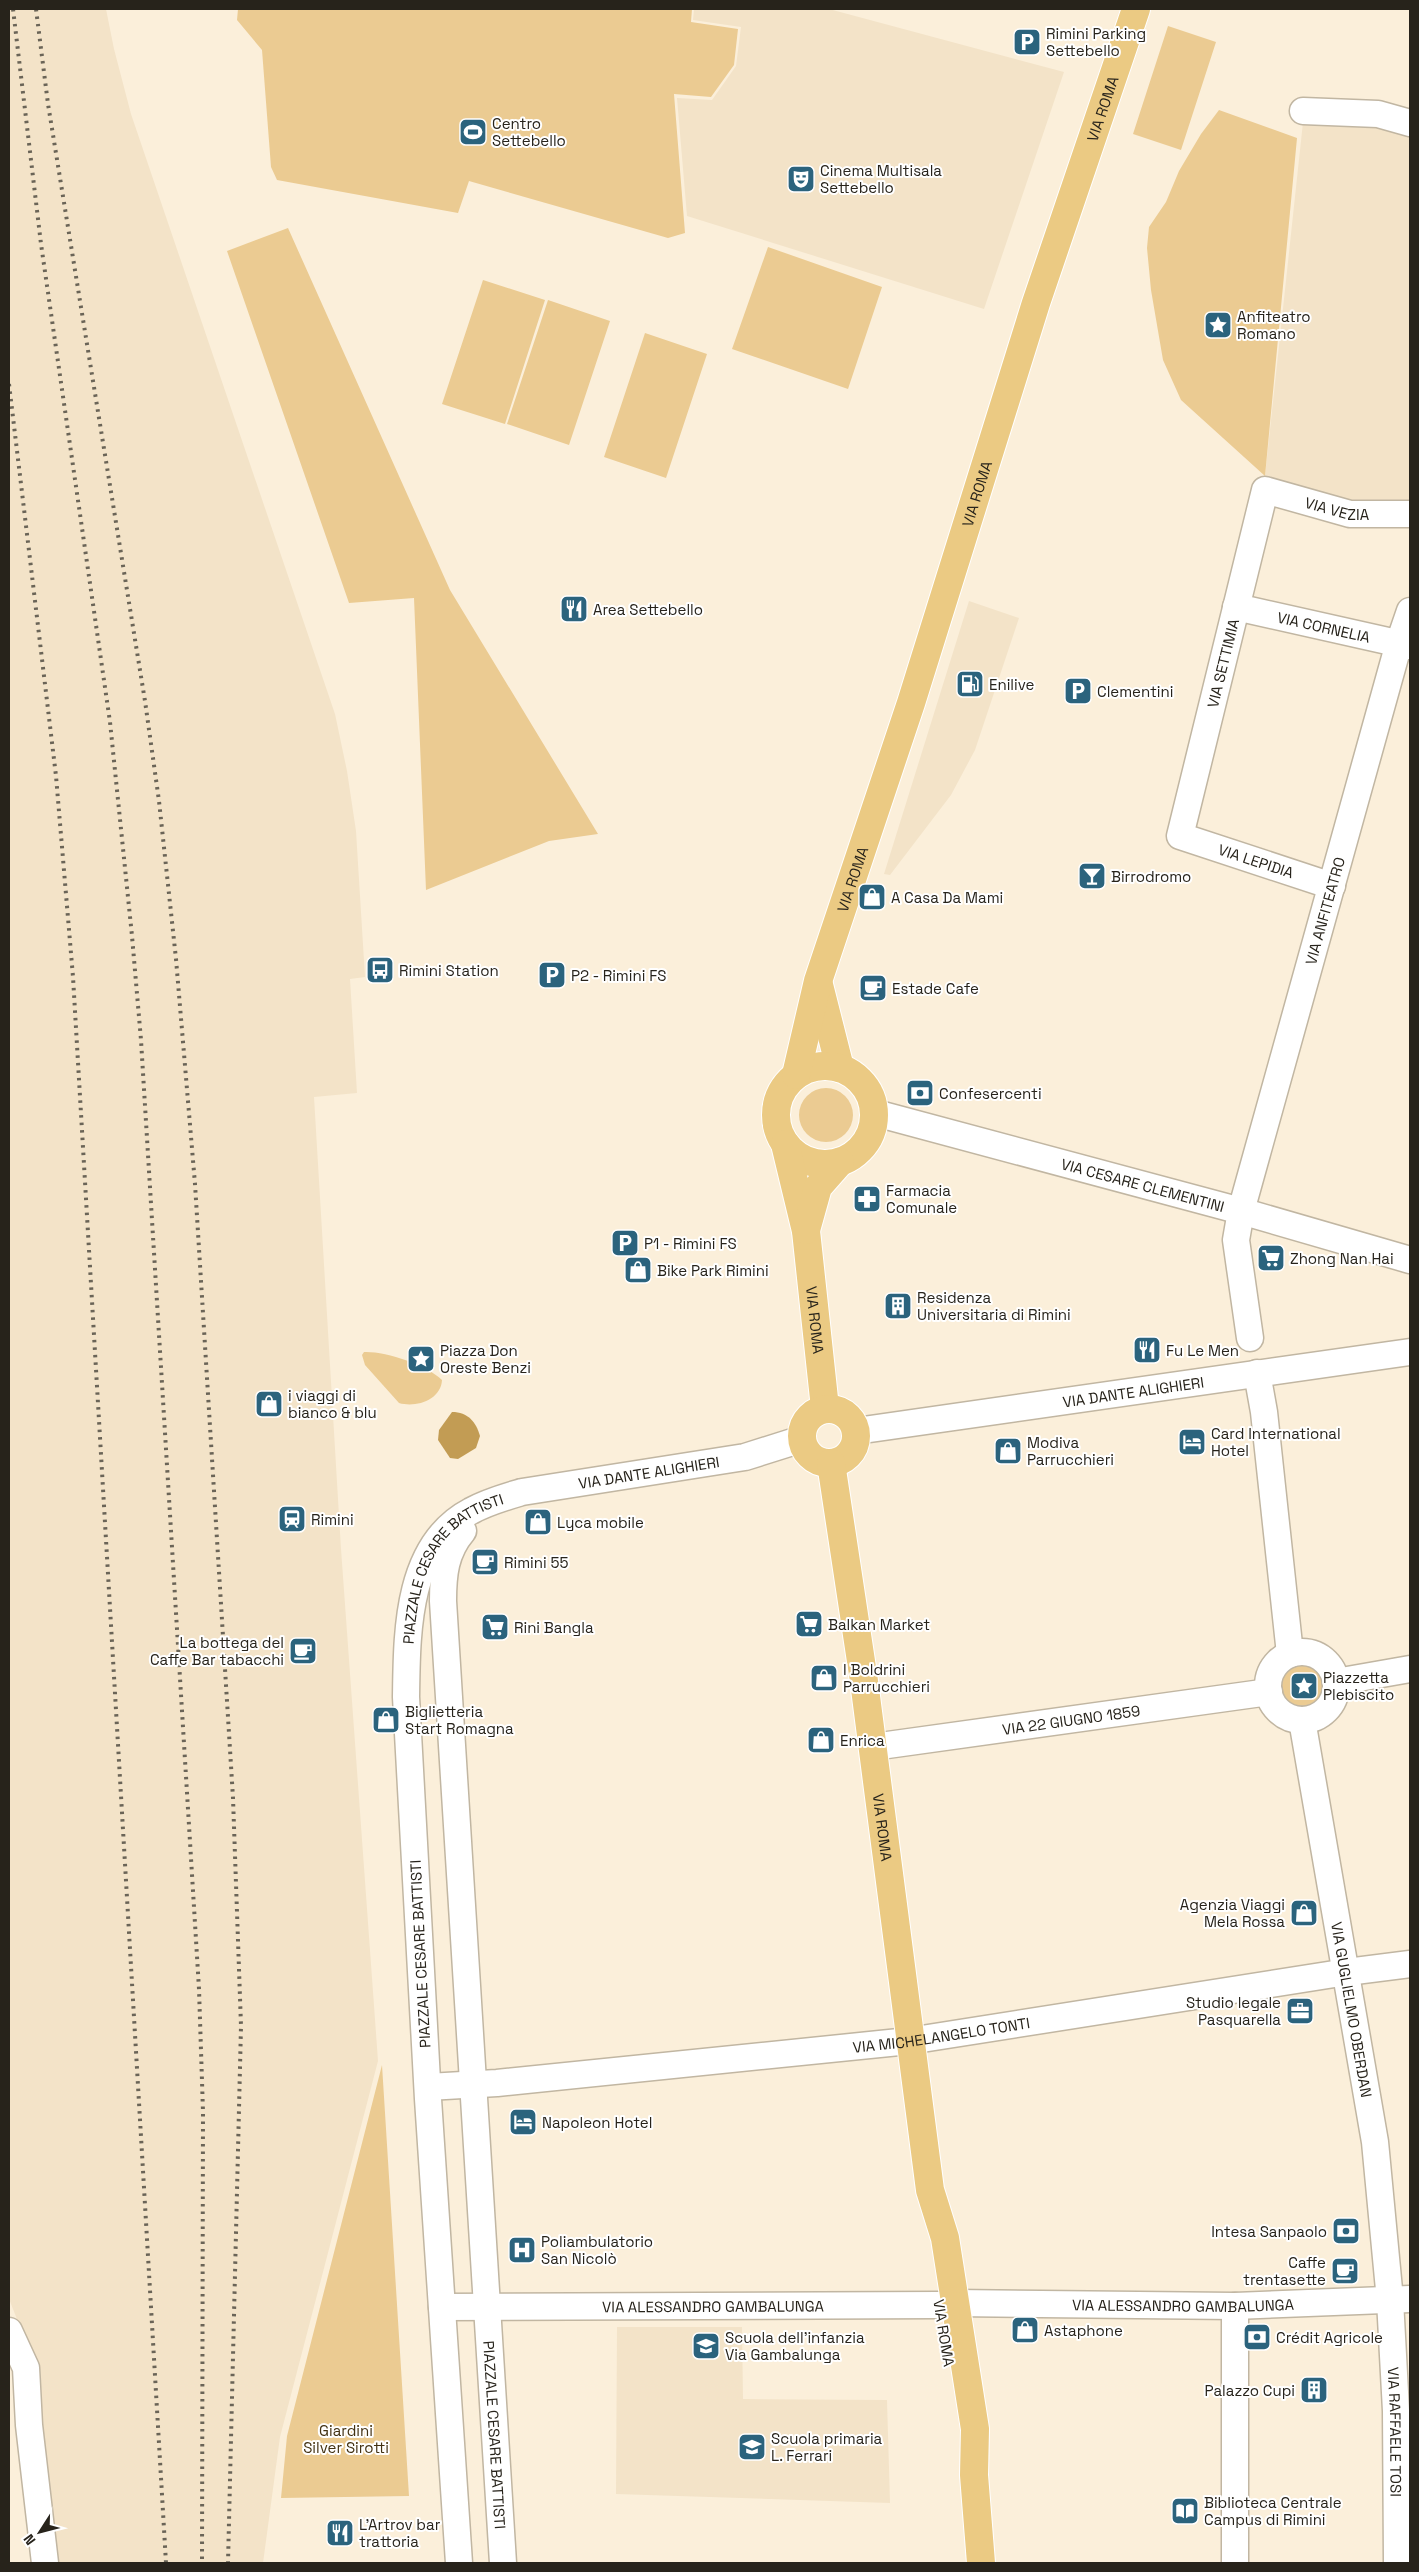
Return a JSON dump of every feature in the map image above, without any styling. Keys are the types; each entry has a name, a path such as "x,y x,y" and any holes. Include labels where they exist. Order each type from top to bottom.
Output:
{"main road":[{"name":"VIA ROMA","path":"796,1075 818,981 911,702 1036,303 1136,9"},
{"path":"818,981 840,1068"},
{"path":"825,1066 840,1068 854,1075 865,1086 872,1100 874,1115 872,1130 865,1144 854,1155 840,1162 825,1164 810,1162 796,1155 785,1144 778,1130 776,1115 778,1100 785,1086 796,1075 810,1068 825,1066"},
{"name":"VIA ROMA","path":"785,1144 806,1231 825,1408"},
{"name":"VIA ROMA","path":"806,1231 818,1187 840,1162"},
{"path":"825,1408 841,1411 849,1417 856,1431 853,1449 848,1456 831,1463 816,1460 809,1454 802,1439 805,1423 811,1416 825,1408"},
{"name":"VIA ROMA","path":"831,1463 873,1747 909,2041 930,2190 928,2236 947,2304 960,2432 974,2474 981,2563"}],"street":[{"path":"1303,111 1378,114 1410,123"},
{"name":"VIA VEZIA","path":"1265,490 1350,514 1410,514"},
{"name":"VIA SETTIMIA","path":"1180,836 1265,490"},
{"name":"VIA CORNELIA","path":"1236,607 1405,645"},
{"name":"VIA ANFITEATRO","path":"1241,1210 1332,886 1405,645 1410,611"},
{"name":"VIA LEPIDIA","path":"1180,836 1332,886"},
{"name":"VIA CESARE CLEMENTINI","path":"874,1115 883,1114 1241,1210 1410,1260"},
{"path":"1241,1210 1236,1240 1250,1338"},
{"name":"VIA DANTE ALIGHIERI","path":"856,1431 1410,1352"},
{"path":"1257,1373 1264,1412 1290,1654"},
{"name":"VIA DANTE ALIGHIERI","path":"494,1501 522,1492 745,1457 802,1439"},
{"name":"PIAZZALE CESARE BATTISTI","path":"494,1501 471,1522 452,1544 443,1573 444,1626 471,2084 488,2306 503,2563"},
{"name":"PIAZZALE CESARE BATTISTI","path":"459,2563 428,2087 406,1697 407,1636 418,1578 425,1562 444,1531 470,1511 494,1501"},
{"path":"1302,1652 1314,1654 1325,1661 1332,1671 1336,1682 1335,1694 1324,1712 1302,1720 1284,1715 1277,1709 1269,1692 1268,1682 1275,1665 1290,1654 1302,1652"},
{"path":"1336,1682 1410,1669"},
{"name":"VIA 22 GIUGNO 1859","path":"873,1747 1269,1692"},
{"name":"VIA GUGLIELMO OBERDAN","path":"1302,1720 1347,1972 1400,2300"},
{"name":"VIA MICHELANGELO TONTI","path":"471,2084 909,2041 1347,1972 1410,1964"},
{"path":"428,2087 471,2084"},
{"name":"VIA ALESSANDRO GAMBALUNGA","path":"488,2306 947,2304 1235,2306 1400,2300"},
{"name":"VIA RAFFAELE TOSI","path":"1397,2563 1396,2411 1400,2300"},
{"path":"442,2308 488,2306"},
{"path":"1235,2306 1235,2563"},
{"path":"9,2331 26,2368 19,2424 46,2563"}],"shaded area":[{"path":"9,9 106,9 131,114 335,714 347,771 356,831 365,977 350,979 357,1093 314,1097 341,1549 378,2061 280,2437 263,2563 56,2563 32,2357 9,2299"},
{"path":"694,9 829,9 1064,72 984,309 687,216 677,98 712,100 736,66 741,27 693,20"},
{"path":"1304,113 1410,132 1410,500 1351,505 1265,476"},
{"name":"Enilive","path":"969,601 1019,618 975,750 951,795 890,875 884,874"},
{"path":"452,1412 463,1414 474,1422 480,1436 476,1448 458,1459 450,1458 438,1440 439,1430"},
{"name":"Scuola primaria L. Ferrari","path":"617,2327 742,2327 743,2399 887,2400 890,2503 616,2494"}],"green space":[{"name":"Centro Settebello","path":"238,9 692,9 691,22 738,29 734,65 711,97 674,94 685,233 668,238 469,181 458,213 277,180 271,167 262,50 237,20"},
{"path":"1168,26 1216,42 1181,150 1133,134"},
{"name":"Anfiteatro Romano","path":"1219,110 1297,138 1265,476 1181,400 1163,360 1151,290 1147,248 1149,227 1166,202 1179,171 1201,134"},
{"path":"288,228 450,590 598,834 549,841 426,890 414,598 349,603 227,251"},
{"path":"768,247 882,287 848,389 732,349"},
{"path":"483,280 545,300 505,424 442,404"},
{"path":"548,300 610,321 569,445 507,424"},
{"path":"645,333 707,354 666,478 604,457"},
{"path":"821,1088 831,1088 841,1092 849,1100 853,1115 849,1130 841,1138 831,1142 821,1142 811,1138 803,1130 799,1120 799,1110 803,1100 811,1092"},
{"path":"364,1352 394,1356 416,1364 442,1380 441,1387 437,1393 426,1401 413,1404 399,1403 365,1365 362,1355"},
{"path":"1300,1663 1309,1665 1317,1670 1322,1678 1324,1687 1322,1696 1317,1704 1309,1709 1300,1711 1291,1709 1283,1704 1278,1696 1276,1687 1278,1678 1283,1670 1291,1665"},
{"name":"Giardini Silver Sirotti","path":"382,2065 409,2496 281,2498 287,2436"}],"railway":[{"path":"13,9 41,244 110,722 141,1040 199,1989 203,2112 202,2563"},
{"path":"36,9 48,104 145,701 159,801 176,959 195,1184 233,1798 241,2026 228,2563"},
{"path":"9,384 56,776 73,977 166,2563"}],"place":[{"name":"Rimini Parking Settebello","path":"1027,42"},
{"name":"Centro Settebello","path":"473,132"},
{"name":"Cinema Multisala Settebello","path":"801,179"},
{"name":"Anfiteatro Romano","path":"1218,325"},
{"name":"Area Settebello","path":"574,609"},
{"name":"Enilive","path":"970,684"},
{"name":"Clementini","path":"1078,691"},
{"name":"Birrodromo","path":"1092,876"},
{"name":"A Casa Da Mami","path":"872,897"},
{"name":"Rimini Station","path":"380,970"},
{"name":"P2 - Rimini FS","path":"552,975"},
{"name":"Estade Cafe","path":"873,988"},
{"name":"Confesercenti","path":"920,1093"},
{"name":"Farmacia Comunale","path":"867,1199"},
{"name":"P1 - Rimini FS","path":"625,1243"},
{"name":"Zhong Nan Hai","path":"1271,1258"},
{"name":"Bike Park Rimini","path":"638,1270"},
{"name":"Residenza Universitaria di Rimini","path":"898,1306"},
{"name":"Fu Le Men","path":"1147,1350"},
{"name":"Piazza Don Oreste Benzi","path":"421,1359"},
{"name":"i viaggi di bianco & blu","path":"269,1404"},
{"name":"Card International Hotel","path":"1192,1442"},
{"name":"Modiva Parrucchieri","path":"1008,1451"},
{"name":"Rimini","path":"292,1519"},
{"name":"Lyca mobile","path":"538,1522"},
{"name":"Rimini 55","path":"485,1562"},
{"name":"Balkan Market","path":"809,1624"},
{"name":"Rini Bangla","path":"495,1627"},
{"name":"La bottega del Caffe Bar tabacchi","path":"303,1651"},
{"name":"I Boldrini Parrucchieri","path":"824,1678"},
{"name":"Piazzetta Plebiscito","path":"1304,1686"},
{"name":"Biglietteria Start Romagna","path":"386,1720"},
{"name":"Enrica","path":"821,1740"},
{"name":"Agenzia Viaggi Mela Rossa","path":"1304,1913"},
{"name":"Studio legale Pasquarella","path":"1300,2011"},
{"name":"Napoleon Hotel","path":"523,2122"},
{"name":"Intesa Sanpaolo","path":"1346,2231"},
{"name":"Poliambulatorio San Nicolò","path":"522,2250"},
{"name":"Caffe trentasette","path":"1345,2271"},
{"name":"Astaphone","path":"1025,2330"},
{"name":"Crédit Agricole","path":"1257,2337"},
{"name":"Scuola dell'infanzia Via Gambalunga","path":"706,2346"},
{"name":"Palazzo Cupi","path":"1314,2390"},
{"name":"Scuola primaria L. Ferrari","path":"752,2447"},
{"name":"Biblioteca Centrale Campus di Rimini","path":"1185,2511"},
{"name":"L'Artrov bar trattoria","path":"340,2533"}]}
